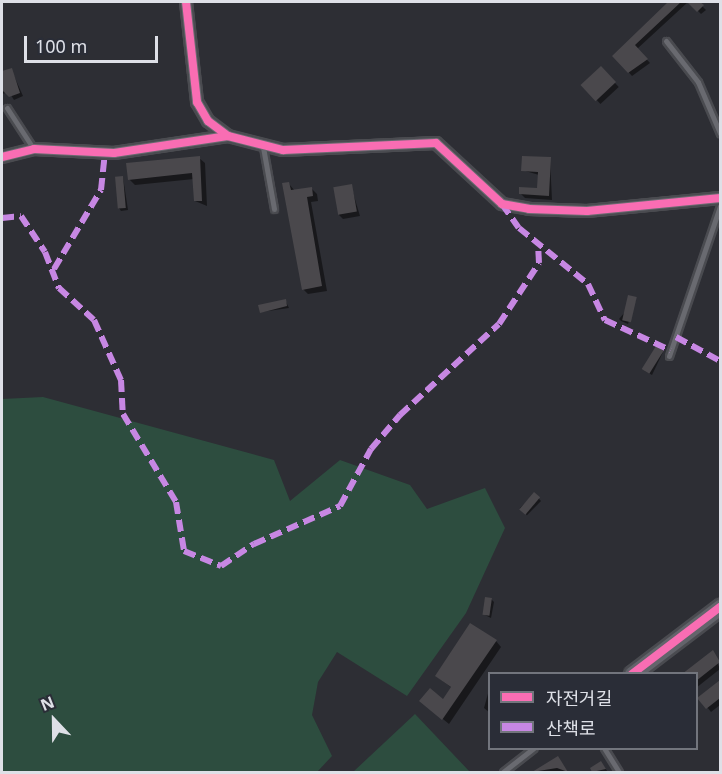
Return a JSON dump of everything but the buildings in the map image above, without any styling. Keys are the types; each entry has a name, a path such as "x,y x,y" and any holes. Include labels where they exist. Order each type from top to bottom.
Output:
{"street":[{"path":"186,2 197,102 208,121 228,136 263,147 436,143 502,204 528,209 587,211 720,198"},
{"path":"2,157 34,149 114,153 228,136"},
{"path":"635,672 720,607"}],"lane":[{"path":"666,41 698,82 720,133"},
{"path":"7,108 34,149"},
{"path":"263,147 274,209"},
{"path":"669,356 720,206"},
{"path":"503,772 531,750"},
{"path":"605,750 619,772"}],"green space":[{"path":"43,397 274,460 290,501 340,460 410,485 427,509 485,488 505,528 466,613 407,696 337,652 318,682 312,715 332,756 317,772 2,772 2,399"},
{"path":"415,714 470,772 353,772"}],"marked path":[{"path":"54,269 101,190 105,153"},
{"path":"502,204 519,228 588,284 605,320 670,350"},
{"path":"2,218 21,216 45,252 59,288 94,320 121,380 123,414 176,502 184,551 221,566 254,544 340,506 371,449 400,415 499,324 539,263 538,246"},
{"path":"676,337 720,361"}],"cycle path":[{"path":"186,2 197,102 208,121 228,136 283,150 436,143 502,204 529,209 587,211 720,198"},
{"path":"2,157 34,149 114,153 228,136"},
{"path":"635,672 720,607"}]}
